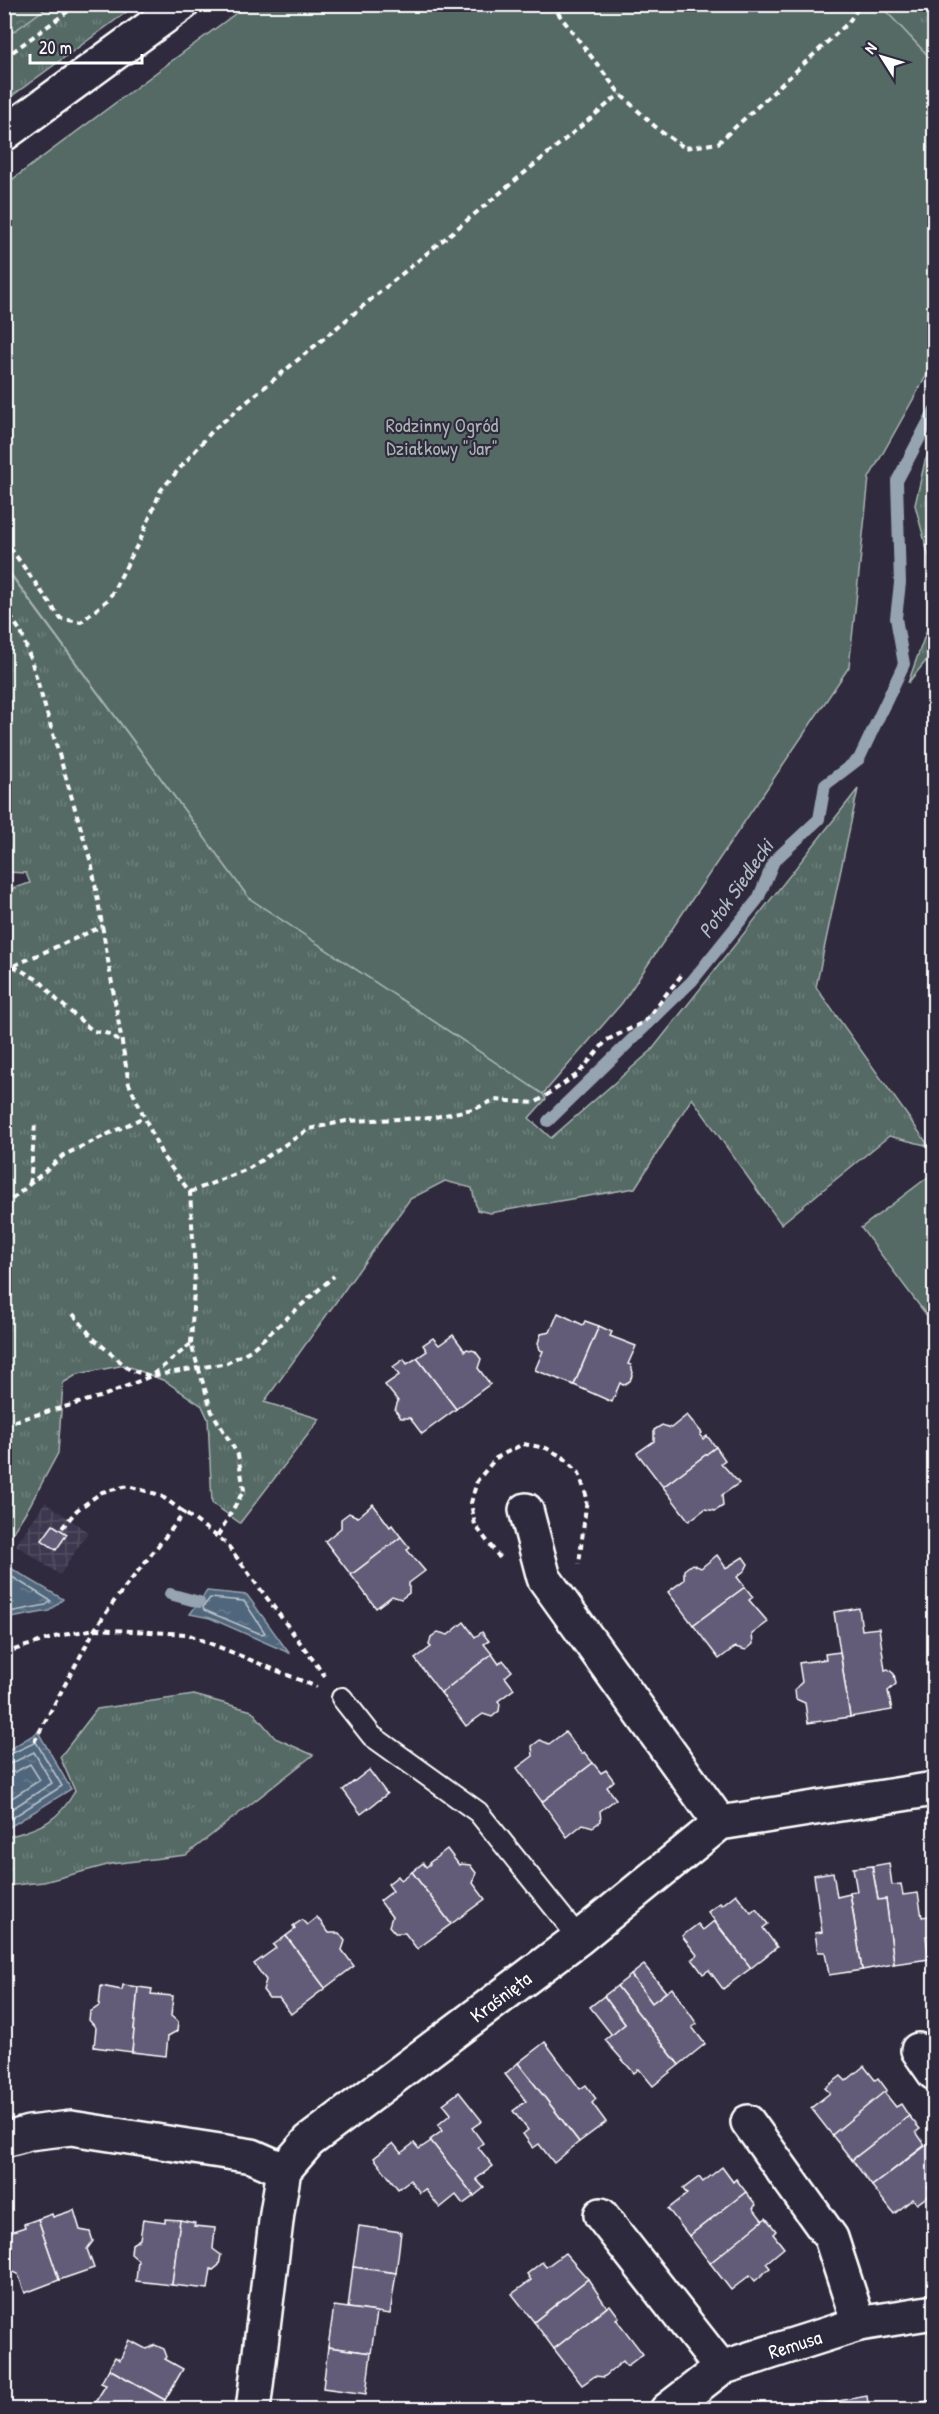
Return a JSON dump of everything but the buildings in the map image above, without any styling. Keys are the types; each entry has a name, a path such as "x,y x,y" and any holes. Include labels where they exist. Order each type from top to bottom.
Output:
{"street":[{"path":"4,134 182,4"},
{"path":"526,1510 544,1578 720,1823 934,1789"},
{"name":"Kraśnięta","path":"284,2170 309,2141 579,1938 720,1823"},
{"path":"748,2122 831,2238 859,2324"},
{"path":"4,2140 29,2133 71,2128 252,2156 284,2170 253,2409"},
{"path":"601,2215 721,2367"},
{"name":"Remusa","path":"668,2409 721,2367 859,2324 934,2312"}],"lane":[{"path":"342,1698 372,1736 478,1812 579,1938"}],"path":[{"path":"4,58 78,4"},
{"path":"551,4 620,94 660,131 685,148 718,143 848,23 861,4"},
{"path":"4,539 61,619 81,622 109,599 141,538 161,490 214,429 620,94"},
{"path":"4,607 21,632 32,663 92,866 129,1084 163,1157 190,1192 195,1271 191,1344 212,1412 238,1455 244,1490 217,1536"},
{"path":"4,966 13,966 103,926"},
{"path":"13,966 40,981 57,1000 93,1031 110,1034 122,1044"},
{"path":"190,1192 248,1169 309,1129 346,1121 431,1118 477,1108 494,1100 535,1103 578,1074 607,1040 644,1022 684,972"},
{"path":"4,1206 63,1155 144,1117"},
{"path":"30,1185 35,1124"},
{"path":"4,1424 103,1396 151,1376 227,1363 251,1350 334,1276"},
{"path":"73,1314 94,1339 130,1370 151,1376"},
{"path":"151,1376 191,1344"},
{"path":"504,1563 475,1525 471,1503 477,1481 496,1458 523,1444 546,1448 563,1457 579,1473 587,1498 578,1575"},
{"path":"62,1528 77,1510 102,1492 128,1486 160,1495 226,1543 342,1698"},
{"path":"34,1742 95,1629 115,1600 185,1512"},
{"path":"4,1653 58,1636 95,1629 187,1634 342,1698"}],"shaded area":[{"path":"45,1502 88,1532 60,1575 16,1545"}],"green space":[{"path":"5,4 136,5 5,101"},
{"path":"4,5 50,5 13,32 5,27"},
{"name":"Rodzinny Ogród Działkowy \"Jar\"","path":"247,5 880,5 934,62 934,362 869,478 849,667 622,1003 543,1094 249,898 5,566 5,185"},
{"path":"880,5 934,5 934,62"},
{"path":"934,443 934,651 908,683 929,624 929,557 915,505 925,461"},
{"path":"4,566 249,898 543,1094 546,1099 529,1118 551,1138 651,1051 858,789 816,987 929,1146 889,1136 781,1224 692,1098 635,1188 490,1213 477,1210 472,1188 445,1181 410,1199 264,1402 320,1419 240,1523 212,1503 208,1419 202,1406 165,1381 125,1365 78,1374 63,1383 58,1453 5,1545 4,893 30,883 26,873 5,872"},
{"path":"928,1177 934,1185 934,1325 861,1228"},
{"path":"194,1695 252,1711 275,1738 313,1755 186,1855 111,1864 44,1882 5,1886 5,1838 46,1823 68,1802 75,1791 60,1757 97,1709"}],"water":[{"path":"7,1566 63,1599 49,1611 5,1619 4,1569"},
{"path":"207,1591 247,1595 289,1653 210,1618 190,1614"},
{"path":"38,1732 71,1789 5,1830 5,1752"}],"waterway":[{"name":"Potok Siedlecki","path":"548,1121 692,981 758,899 774,861 819,819 825,785 859,759 904,664 896,618 900,583 897,481 934,411"},
{"name":"Potok Siedlecki","path":"170,1594 199,1602"}]}
